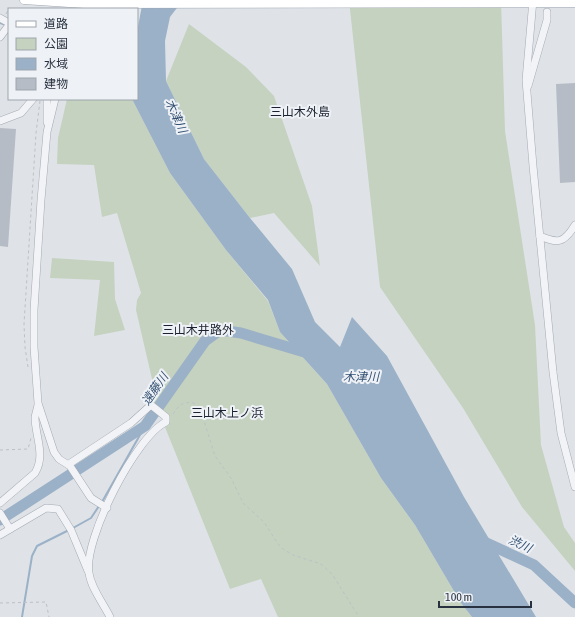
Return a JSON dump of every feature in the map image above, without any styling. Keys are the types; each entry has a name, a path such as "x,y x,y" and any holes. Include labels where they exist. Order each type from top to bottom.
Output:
{"main road":[{"path":"24,0 72,4 575,3"}],"street":[{"path":"532,2 528,46 527,88 540,236 553,372 561,433 575,487"},
{"path":"527,88 547,20 547,12"},
{"path":"0,36 8,25"},
{"path":"0,121 21,113 32,100"},
{"path":"47,100 47,132 34,310 35,377 38,403 54,452 59,459 68,464 91,498 107,508"},
{"path":"47,132 55,100"},
{"path":"540,236 553,242 559,240 570,232 575,225"},
{"path":"0,503 36,473 39,468 40,454 35,417 38,403"},
{"path":"68,464 131,423 151,405 166,417 166,422 149,437 134,456 115,488 107,508 97,526 91,550 88,572"},
{"path":"0,535 9,526 46,508 58,510 69,527 95,590 110,617"},
{"path":"0,513 9,526"}],"path":[{"path":"166,422 180,404 188,402 194,404 204,421 215,456 231,478 243,503 264,522 278,544 283,549 293,555 321,564 332,574 359,617"},
{"path":"0,450 28,449 32,433"},
{"path":"0,603 46,602 49,617"}],"green space":[{"path":"349,0 501,0 505,131 535,325 541,445 564,527 575,543 575,571 522,507 463,408 380,287"},
{"path":"189,24 246,67 274,96 312,206 320,266 274,213 250,218 204,159 166,81"},
{"path":"67,100 133,100 170,173 226,250 268,301 280,332 327,384 381,478 415,525 461,603 472,617 278,617 261,579 230,589 165,427 169,425 168,414 150,401 155,392 136,310 137,300 141,293 117,213 102,217 94,165 57,164 58,138"},
{"path":"52,258 114,262 115,299 125,330 94,336 100,280 50,278"}],"water":[{"name":"木津川","path":"143,0 183,0 170,17 165,41 166,81 204,159 292,269 315,322 340,347 352,317 387,356 464,497 536,617 472,617 461,603 415,525 381,478 327,384 280,332 268,300 226,250 170,173 133,100 138,100 138,27"}],"building":[{"path":"575,83 575,182 560,183 556,84"},
{"path":"0,128 16,129 8,247 0,246"}],"waterway":[{"path":"0,23 6,25"},
{"name":"遠藤川","path":"0,520 145,426 205,341 220,330 241,333 311,354"},
{"path":"102,502 145,426"},
{"path":"73,528 91,518 99,506"},
{"path":"22,617 32,556 37,546 69,530"},
{"name":"渋川","path":"480,540 534,565 575,603"}],"district":[{"name":"三山木外島","path":"300,112"},
{"name":"三山木井路外","path":"198,330"},
{"name":"三山木上ノ浜","path":"227,413"}]}
